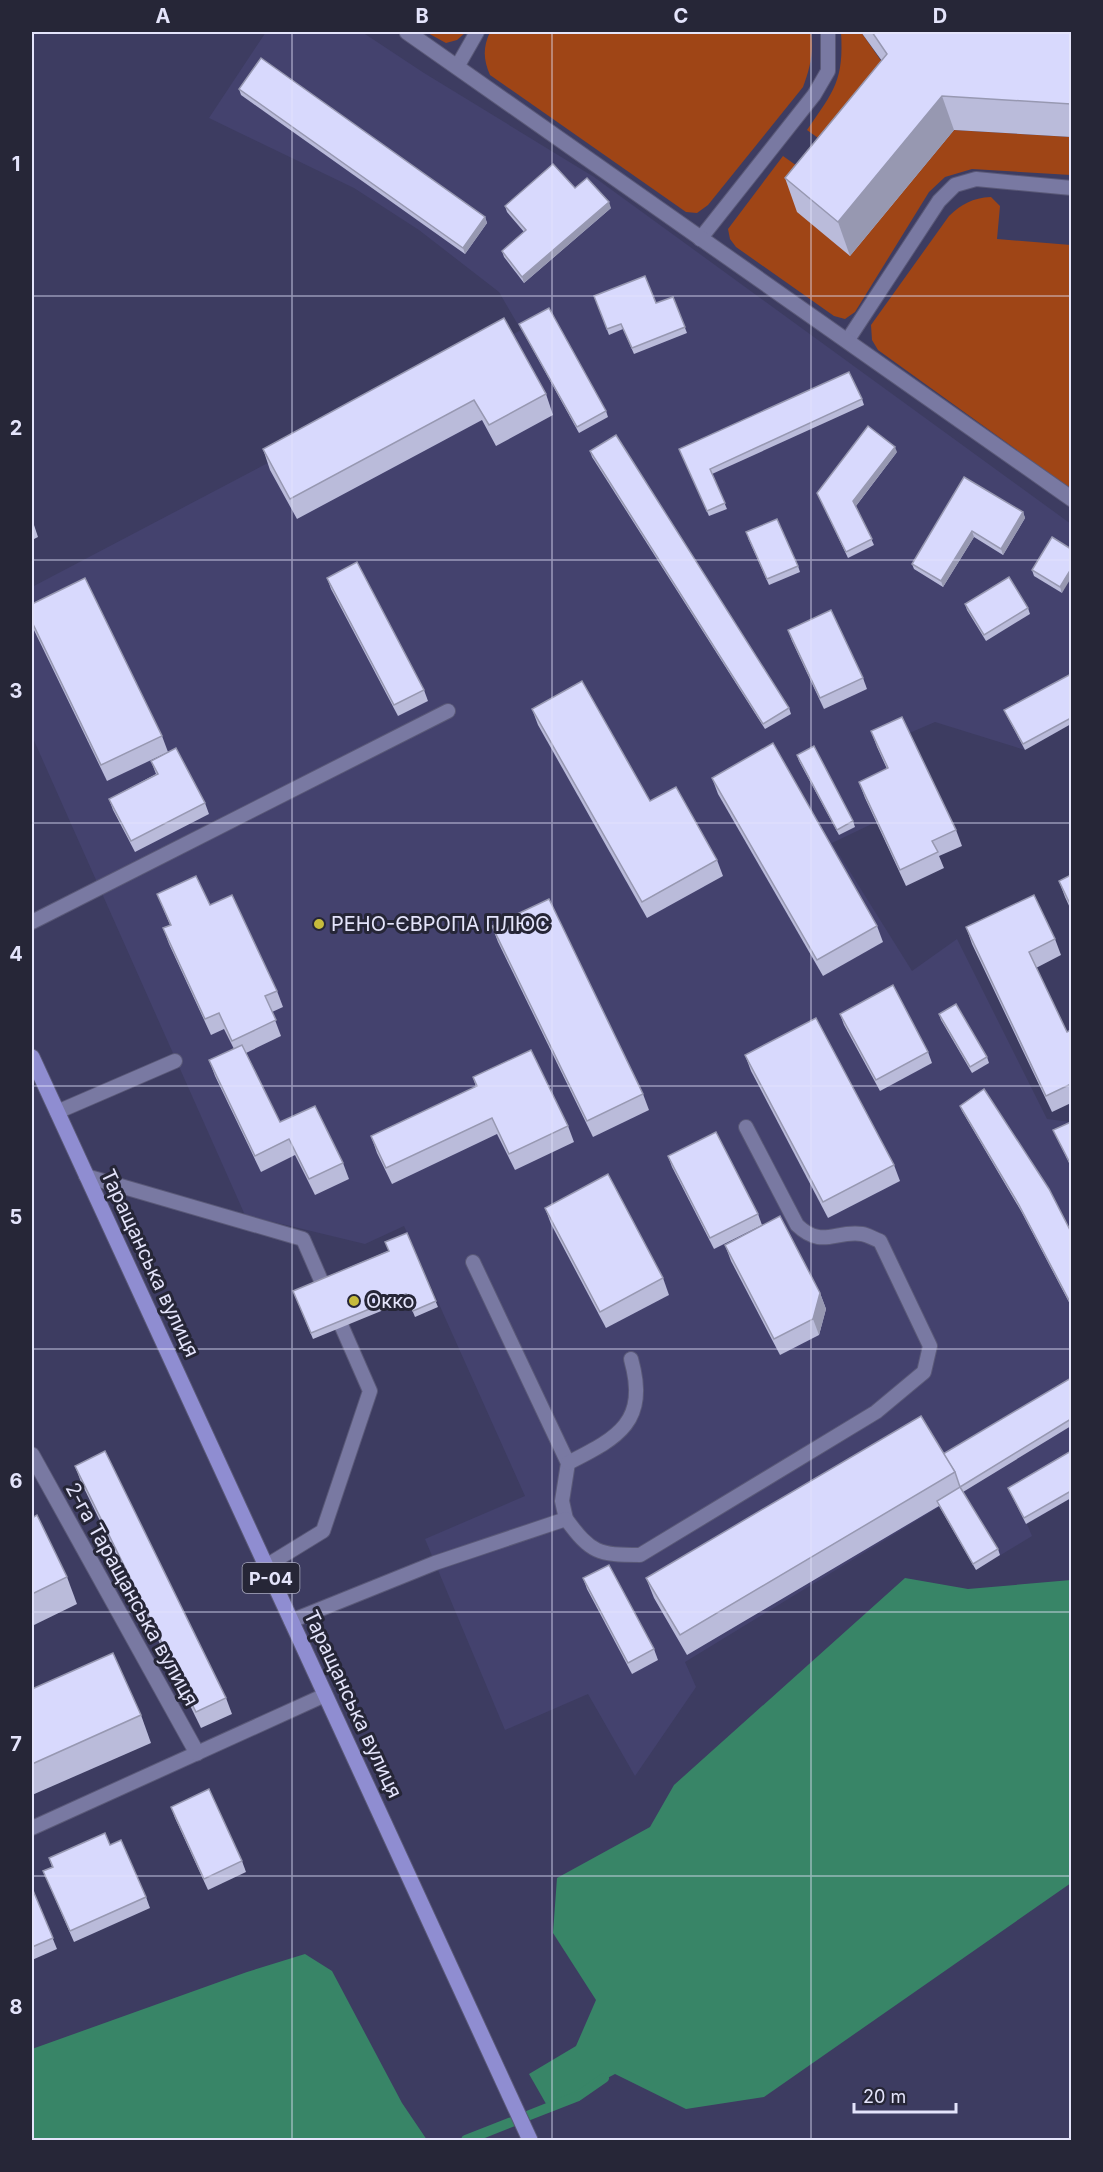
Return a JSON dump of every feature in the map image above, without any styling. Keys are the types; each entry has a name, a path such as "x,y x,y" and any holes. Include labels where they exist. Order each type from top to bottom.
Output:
{"main road":[{"name":"Таращанська вулиця","path":"32,1057 530,2140"}],"street":[{"path":"406,32 1071,499"},
{"name":"2-га Таращанська вулиця","path":"32,1455 197,1753"}],"lane":[{"path":"457,67 477,32"},
{"path":"700,239 814,95 828,71 828,32"},
{"path":"848,341 939,201 956,185 976,179 1071,188"},
{"path":"32,922 448,711"},
{"path":"57,1112 175,1061"},
{"path":"473,1262 567,1463 562,1501 566,1519 584,1545 608,1555 640,1555 876,1412 924,1372 930,1346 880,1241 861,1234 828,1239 808,1235 797,1225 746,1127"},
{"path":"87,1176 303,1239 323,1285"},
{"path":"266,1566 323,1531 370,1391 342,1327"},
{"path":"567,1463 611,1441 632,1418 636,1379 631,1359"},
{"path":"291,1621 435,1563 566,1519"},
{"path":"32,1828 325,1695"}],"shaded area":[{"path":"266,32 362,32 424,73 594,177 1071,524 1071,724 1025,750 935,722 877,747 894,784 865,798 876,822 832,843 912,971 957,939 1047,1119 1071,1122 1071,1498 1027,1524 1032,1536 976,1570 939,1507 685,1662 696,1687 635,1776 588,1694 505,1730 425,1539 525,1496 404,1226 365,1244 245,1215 32,736 32,587 521,330 499,292 419,230 354,188 209,118"},
{"path":"426,32 466,32 457,40 446,43"},
{"path":"490,32 811,32 812,53 803,87 708,205 697,213 686,212 490,75 485,53"},
{"path":"841,32 861,32 900,88 843,156 807,130 830,95 839,74"},
{"path":"954,130 1071,137 1071,175 972,169 945,177 929,192 855,312 845,319 834,316 736,247 730,239 728,229 783,156 821,183 850,255"},
{"path":"991,197 1000,206 997,239 1071,245 1071,489 878,350 872,340 871,325 949,216 968,202"},
{"path":"905,1578 968,1589 1071,1580 1071,1883 764,2097 686,2109 615,2074 549,2109 529,2074 576,2046 596,2000 553,1933 557,1878 650,1827 674,1785"},
{"path":"305,1954 332,1971 402,2103 427,2140 32,2140 32,2049 247,1972"}],"building":[{"path":"872,32 1071,32 1071,104 942,96 838,222 785,178 887,54"},
{"path":"261,58 485,217 463,248 239,89"},
{"path":"553,164 575,188 587,178 609,202 522,277 502,251 526,230 505,206"},
{"path":"645,276 656,303 673,297 685,327 632,348 621,324 607,329 594,296"},
{"path":"549,308 606,411 577,427 519,324"},
{"path":"504,318 546,394 489,425 474,400 290,499 263,449"},
{"path":"849,372 862,399 710,469 725,503 707,511 679,449"},
{"path":"868,426 895,447 853,501 872,539 846,552 817,493"},
{"path":"616,435 789,708 763,724 590,451"},
{"path":"964,477 1023,512 1001,549 972,531 941,581 912,564"},
{"path":"777,519 798,566 767,579 746,532"},
{"path":"1052,537 1071,549 1071,569 1060,587 1032,570"},
{"path":"357,562 424,690 394,705 327,578"},
{"path":"1009,577 1028,608 984,635 965,604"},
{"path":"85,578 162,736 101,765 32,622 32,604"},
{"path":"831,610 863,678 820,698 788,630"},
{"path":"1071,674 1071,718 1023,744 1004,710"},
{"path":"582,681 650,801 676,787 717,860 642,902 532,709"},
{"path":"902,717 956,830 932,841 938,852 900,870 859,782 888,768 871,731"},
{"path":"773,743 877,926 817,960 712,778"},
{"path":"814,746 853,821 837,830 797,755"},
{"path":"176,748 205,803 131,841 109,799 158,774 151,761"},
{"path":"1071,875 1071,906 1059,881"},
{"path":"196,876 210,905 232,895 277,991 265,996 276,1020 232,1041 219,1013 205,1019 163,928 171,925 157,894"},
{"path":"1034,895 1055,939 1029,952 1067,1032 1071,1030 1071,1084 1046,1096 966,927"},
{"path":"549,899 643,1094 587,1121 492,926"},
{"path":"893,985 928,1052 876,1080 840,1014"},
{"path":"956,1004 987,1057 970,1067 939,1014"},
{"path":"816,1018 894,1165 823,1202 745,1055"},
{"path":"242,1045 280,1122 315,1106 343,1163 309,1179 289,1139 255,1156 209,1060"},
{"path":"531,1050 568,1126 509,1154 492,1118 386,1168 371,1136 477,1086 473,1077"},
{"path":"984,1089 1049,1189 1071,1232 1071,1304 1019,1205 960,1106"},
{"path":"1071,1122 1071,1165 1053,1130"},
{"path":"716,1132 758,1214 710,1238 668,1156"},
{"path":"608,1174 663,1278 600,1312 545,1208"},
{"path":"780,1216 820,1293 813,1319 774,1339 725,1245"},
{"path":"407,1233 436,1301 413,1311 406,1294 311,1333 293,1291 389,1251 385,1242"},
{"path":"1071,1378 1071,1419 960,1487 955,1472 943,1454"},
{"path":"921,1416 955,1472 680,1635 646,1578"},
{"path":"105,1451 226,1698 196,1712 75,1466"},
{"path":"1071,1451 1071,1491 1024,1518 1008,1488"},
{"path":"960,1487 998,1549 973,1564 937,1501"},
{"path":"37,1515 67,1577 32,1594 32,1518"},
{"path":"609,1565 654,1649 628,1663 583,1578"},
{"path":"113,1653 141,1715 32,1764 32,1689"},
{"path":"209,1789 242,1861 204,1879 171,1807"},
{"path":"105,1833 110,1845 121,1840 146,1897 70,1931 43,1871 53,1867 49,1858"},
{"path":"32,1888 53,1938 32,1947"}],"waterway":[{"path":"466,2140 578,2096 604,2078"}],"place":[{"name":"РЕНО-ЄВРОПА ПЛЮС","path":"319,924"},
{"name":"Окко","path":"354,1301"}]}
